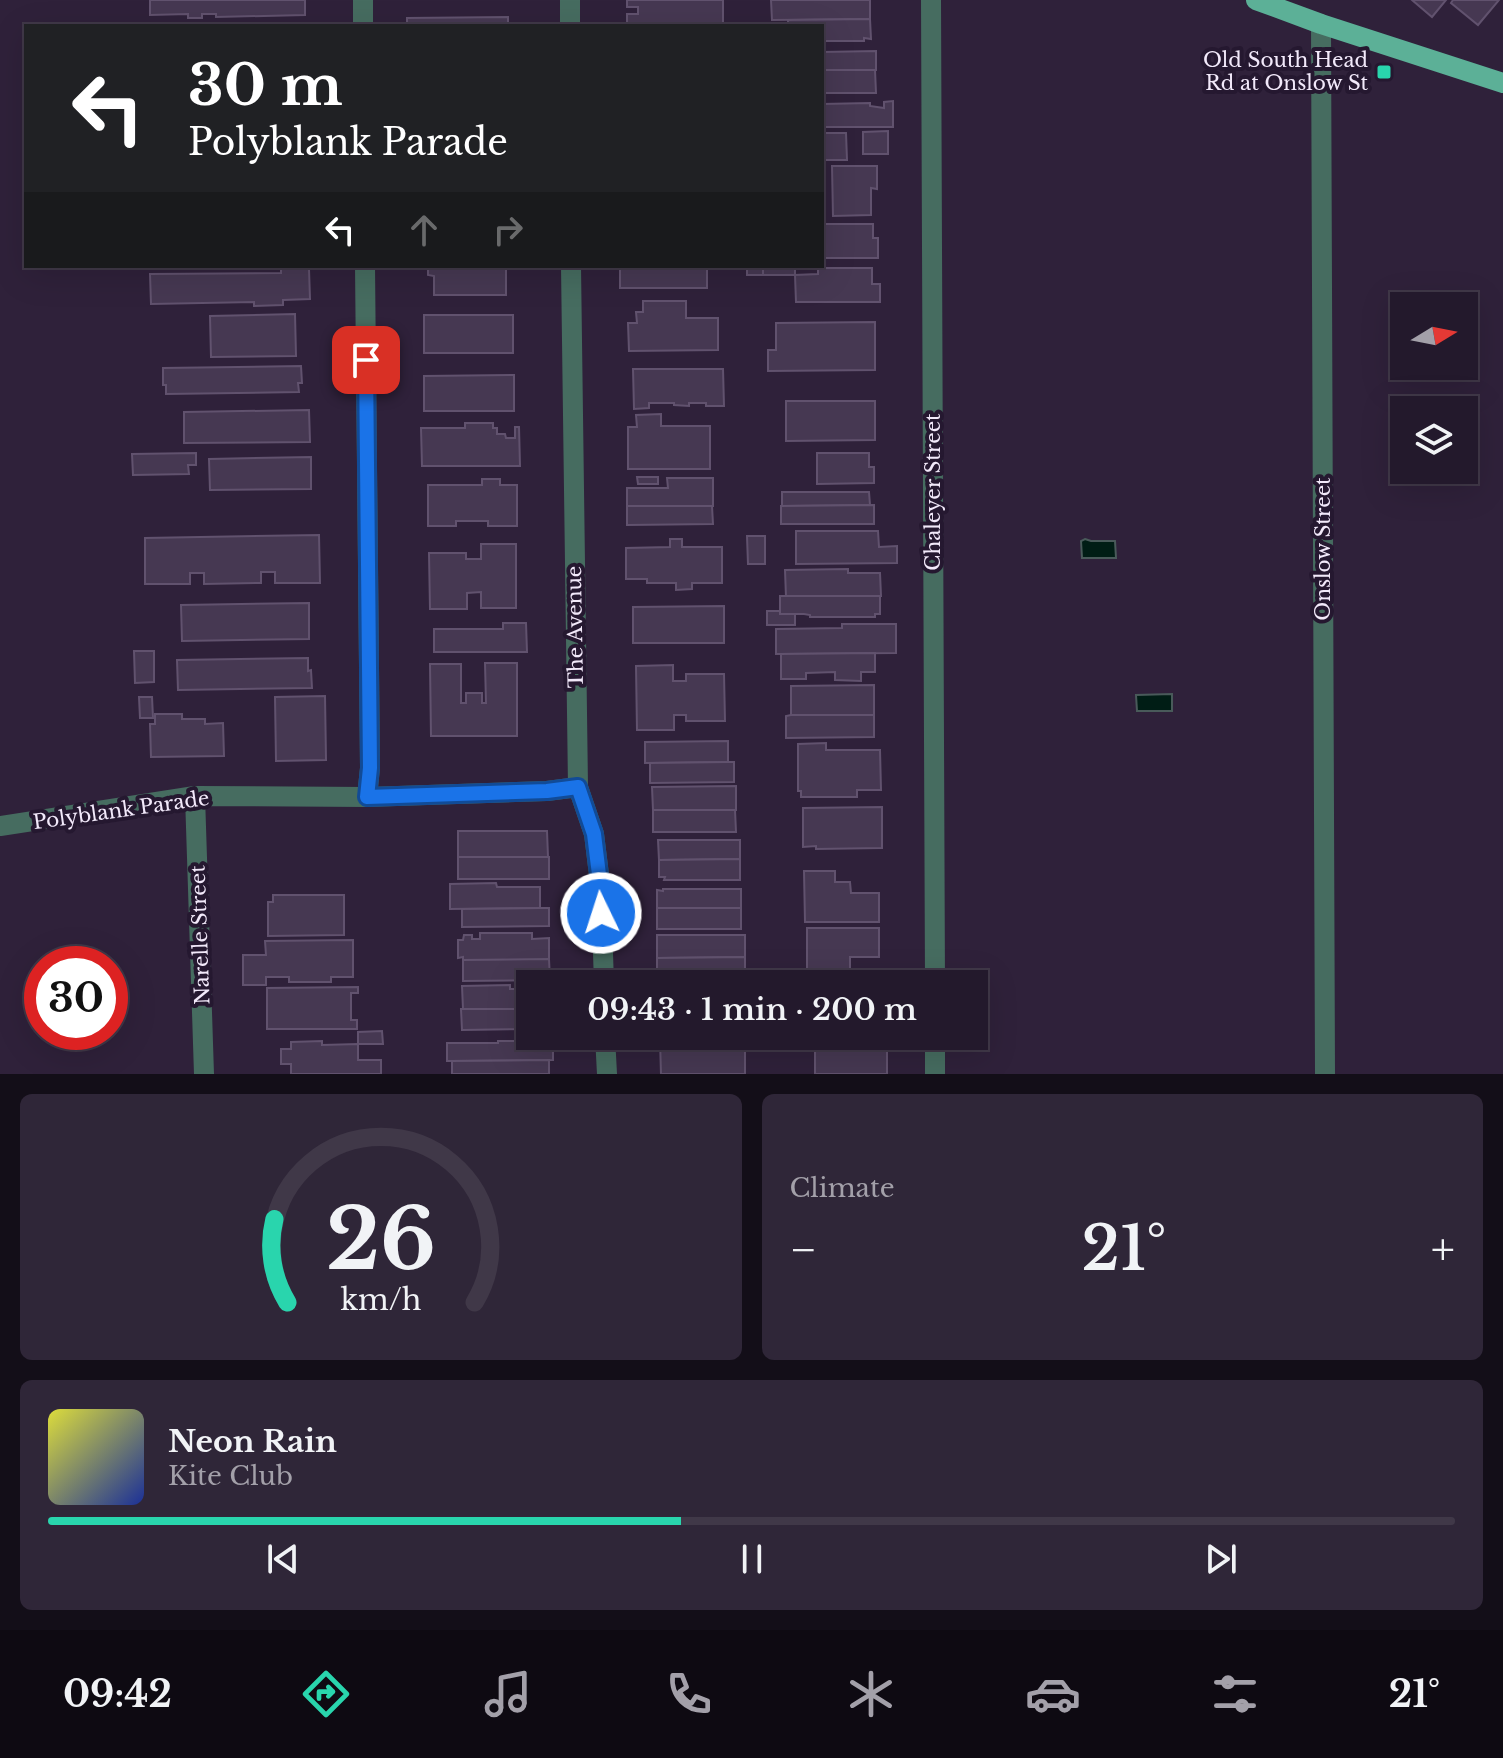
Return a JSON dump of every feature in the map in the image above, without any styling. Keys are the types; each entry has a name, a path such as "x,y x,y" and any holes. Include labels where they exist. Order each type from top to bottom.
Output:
{"main road":[{"path":"1270,3 1321,24 1503,83"}],"street":[{"path":"363,0 363,24"},
{"path":"570,0 570,24"},
{"name":"Chaleyer Street","path":"931,0 935,970"},
{"name":"Onslow Street","path":"1321,24 1325,1074"},
{"path":"365,268 370,768 367,797"},
{"name":"The Avenue","path":"571,268 578,787 594,834 601,891 604,970"},
{"name":"Polyblank Parade","path":"0,826 195,796 367,797 547,791 578,787"},
{"name":"Narelle Street","path":"195,796 204,1074"},
{"path":"606,1050 607,1074"},
{"path":"935,1050 935,1074"}],"shaded area":[{"path":"1081,541 1115,541 1116,558 1082,558"},
{"path":"1172,694 1172,711 1137,711 1136,695"}],"building":[{"path":"150,0 305,0 305,15 216,17 216,14 202,14 202,18 188,18 188,14 150,15"},
{"path":"627,0 723,0 723,24 627,24 627,14 638,14 638,7 627,7"},
{"path":"771,0 870,0 870,19 772,20"},
{"path":"1412,0 1446,0 1432,17"},
{"path":"1453,0 1499,0 1478,25 1451,3"},
{"path":"508,17 508,24 407,24 407,18"},
{"path":"870,19 871,39 824,41 824,24 788,24 788,20"},
{"path":"876,51 876,70 824,70 824,52"},
{"path":"824,70 875,70 876,93 824,93"},
{"path":"893,101 893,127 824,127 824,104 870,103 870,106 884,108 884,102"},
{"path":"888,131 888,154 863,154 863,132"},
{"path":"824,133 846,133 847,160 824,160"},
{"path":"832,166 877,166 877,189 871,188 871,215 833,216"},
{"path":"824,224 873,224 873,238 878,238 878,258 824,258"},
{"path":"428,268 506,268 506,295 434,295 434,276 428,275"},
{"path":"620,268 707,268 707,288 620,288"},
{"path":"747,268 763,268 763,275 747,275"},
{"path":"763,268 795,268 795,275 763,275"},
{"path":"818,268 872,268 872,284 880,284 880,302 796,302 795,275 818,274"},
{"path":"281,269 309,269 310,299 283,300 283,305 254,306 254,302 151,304 150,274 281,273"},
{"path":"643,301 686,301 686,318 718,318 718,350 629,351 628,323 637,323 636,312 643,312"},
{"path":"295,314 296,356 211,357 210,316"},
{"path":"424,315 513,315 513,353 424,353"},
{"path":"875,322 875,370 768,371 768,350 776,350 776,323"},
{"path":"301,366 299,392 166,394 166,385 163,385 163,368"},
{"path":"633,369 723,369 724,406 649,403 649,408 634,409"},
{"path":"514,375 514,411 424,411 424,376"},
{"path":"786,401 875,401 875,440 786,441"},
{"path":"309,410 310,442 184,443 184,412"},
{"path":"661,414 661,426 710,426 710,469 628,469 628,427 637,427 636,415"},
{"path":"465,423 493,423 497,434 505,434 506,438 515,438 515,427 519,427 520,466 422,466 421,428 465,428"},
{"path":"196,453 196,465 188,465 189,474 133,475 132,454"},
{"path":"817,453 869,453 869,467 874,467 874,483 817,484"},
{"path":"311,457 311,489 210,490 209,459"},
{"path":"637,477 658,477 658,484 638,484"},
{"path":"667,478 713,478 713,506 627,506 627,488 668,488"},
{"path":"482,479 500,479 500,485 517,485 517,526 488,526 488,521 456,521 456,526 428,526 428,485 482,485"},
{"path":"782,492 869,492 870,505 782,506"},
{"path":"874,505 874,524 781,524 781,506"},
{"path":"627,506 712,506 713,524 627,525"},
{"path":"796,531 878,531 879,547 897,546 897,563 796,564"},
{"path":"319,535 320,583 275,583 275,572 261,572 261,583 204,584 204,573 190,573 190,584 145,584 145,538"},
{"path":"747,536 765,536 765,564 748,564"},
{"path":"670,539 682,539 682,547 722,547 722,583 692,583 692,589 676,590 676,583 626,579 626,548 670,547"},
{"path":"481,544 516,544 516,608 481,608 481,592 467,593 467,609 430,609 429,553 466,553 466,559 481,559"},
{"path":"848,569 848,573 880,573 881,596 786,597 785,570"},
{"path":"780,596 880,596 880,614 875,614 875,617 810,617 780,614"},
{"path":"309,603 309,639 182,641 181,605"},
{"path":"724,606 724,643 633,643 633,607"},
{"path":"767,611 795,614 795,625 767,625"},
{"path":"503,623 526,623 527,652 434,652 434,629 503,629"},
{"path":"842,624 896,624 896,653 776,654 776,629 842,628"},
{"path":"134,651 154,651 154,682 135,683"},
{"path":"875,653 875,672 861,672 861,681 835,680 835,672 806,673 806,679 781,679 781,654"},
{"path":"308,658 312,688 178,690 177,660"},
{"path":"485,663 517,663 517,736 431,736 430,664 461,664 461,703 466,703 466,693 482,693 482,703 486,703"},
{"path":"673,665 673,681 686,681 686,674 724,674 725,721 686,721 686,715 674,715 674,730 637,730 636,666"},
{"path":"874,685 874,715 791,715 791,686"},
{"path":"325,696 326,760 276,761 275,697"},
{"path":"139,697 152,697 153,718 140,718"},
{"path":"155,714 182,714 182,719 205,719 205,724 223,723 224,756 151,757 150,724 155,724"},
{"path":"874,715 874,737 786,738 786,716"},
{"path":"728,741 728,762 645,763 645,742"},
{"path":"826,743 826,750 880,750 881,790 857,790 857,797 801,797 801,791 798,791 798,744"},
{"path":"734,762 734,782 650,783 650,763"},
{"path":"736,786 736,810 653,810 652,787"},
{"path":"882,807 882,848 803,847 803,808"},
{"path":"653,810 735,810 736,832 653,832"},
{"path":"458,831 547,831 548,857 458,857"},
{"path":"658,840 740,840 740,859 659,860"},
{"path":"458,857 549,857 549,879 458,879"},
{"path":"740,859 740,880 664,880 665,877 659,877 659,860"},
{"path":"804,871 835,871 835,882 850,882 851,893 879,893 879,922 805,922"},
{"path":"496,883 497,887 540,887 540,908 450,909 450,884"},
{"path":"741,889 741,908 657,908 657,890"},
{"path":"273,895 344,895 344,935 268,936 268,902 273,902"},
{"path":"549,908 549,926 462,927 462,909"},
{"path":"657,908 741,908 741,929 657,929"},
{"path":"807,928 879,928 879,957 850,957 850,969 807,970"},
{"path":"480,933 532,933 532,939 549,938 549,960 458,958 458,940 463,940 464,935 480,939"},
{"path":"657,935 745,935 745,957 657,958"},
{"path":"353,940 353,977 331,977 331,982 289,982 289,977 266,977 266,985 243,985 243,955 266,955 265,941"},
{"path":"745,957 745,970 657,970 657,958"},
{"path":"549,959 550,970 516,970 516,980 463,981 463,960"},
{"path":"510,985 510,989 516,989 516,1009 463,1009 462,986"},
{"path":"358,987 358,993 351,993 351,1020 357,1020 357,1029 267,1029 267,988"},
{"path":"461,1009 516,1009 516,1029 462,1030"},
{"path":"382,1031 383,1044 358,1044 358,1032"},
{"path":"322,1041 322,1045 358,1044 358,1060 381,1060 381,1074 291,1074 291,1064 281,1064 281,1049 291,1049 291,1042"},
{"path":"516,1041 516,1050 553,1050 553,1060 447,1061 447,1043"},
{"path":"660,1050 745,1050 745,1074 661,1074"},
{"path":"815,1050 887,1050 887,1074 815,1074"},
{"path":"549,1060 549,1074 452,1074 452,1061"}],"place":[{"name":"Old South Head Rd at Onslow St","path":"1384,72"}],"route":[{"path":"366,360 370,768 367,797 547,791 578,787 594,834 601,913"}]}
